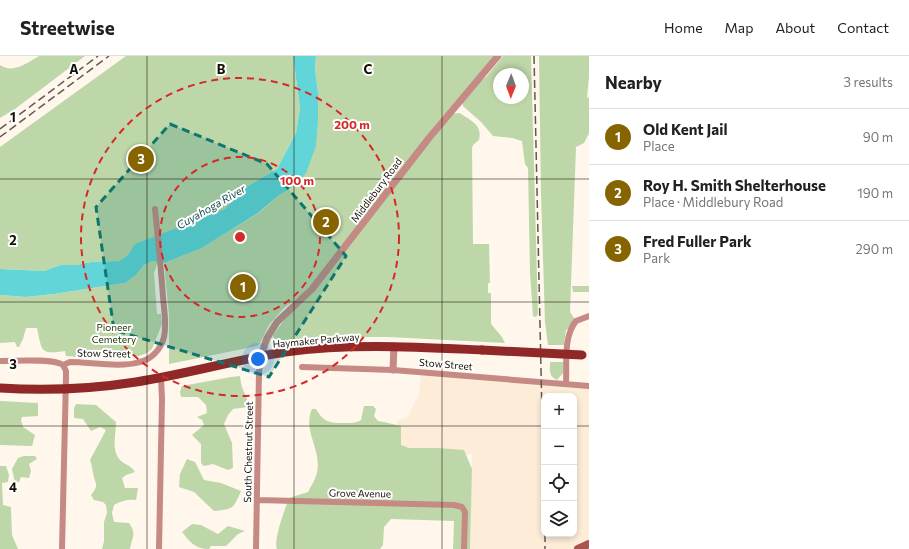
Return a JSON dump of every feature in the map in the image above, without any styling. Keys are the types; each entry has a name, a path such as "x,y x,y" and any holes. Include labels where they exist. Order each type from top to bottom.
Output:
{"main road":[{"name":"Haymaker Parkway","path":"0,388 66,389 120,384 261,356 318,349 394,346 585,356"},
{"path":"578,549 589,544"}],"street":[{"name":"Middlebury Road","path":"261,356 267,338 277,322 312,289 454,106 498,56"},
{"name":"Stow Street","path":"0,361 50,362 60,363 63,365 72,362 133,364 146,360 153,355 161,346 165,329 155,209"},
{"path":"566,384 567,353 570,333 576,321 589,316"},
{"path":"393,370 394,346"},
{"name":"South Chestnut Street","path":"256,549 261,356"},
{"path":"62,549 66,389 66,371 63,365"},
{"name":"Stow Street","path":"302,367 393,370 589,386"},
{"path":"159,549 161,377"},
{"name":"Grove Avenue","path":"257,500 454,505 462,507 465,512 464,549"}],"highlighted area":[{"path":"170,124 267,164 346,256 269,377 114,330 96,207"}],"shaded area":[{"path":"420,372 589,386 589,544 578,549 470,549 472,454 395,452 397,420 407,418 419,394 421,377"}],"green space":[{"path":"39,56 85,56 15,109 0,118 0,65 15,68"},
{"path":"126,56 293,56 300,108 296,133 277,169 241,190 225,209 136,244 128,255 119,261 61,265 44,271 0,269 0,147"},
{"path":"316,56 494,56 433,128 312,284 299,297 284,308 269,325 257,346 169,364 169,315 164,263 202,248 259,213 279,195 318,92 315,69"},
{"path":"503,56 531,56 538,314 536,317 533,316 530,273 528,168 525,164 522,141 512,138 493,136 481,122 463,106 462,102 477,84 487,76 493,68 493,104 529,104 529,68 493,68"},
{"path":"539,56 589,56 587,97 589,98 589,133 584,143 576,147 570,312 576,321 572,327 566,330 564,345 548,345 545,322"},
{"path":"460,113 478,127 480,135 479,140 473,145 472,148 473,244 489,244 490,283 488,283 488,293 491,293 491,324 505,343 388,337 350,337 282,344 275,343 273,335 285,319 306,299 450,114"},
{"name":"Pioneer Cemetery","path":"153,261 158,261 154,273 157,314 161,314 162,324 152,349 147,353 139,356 92,356 92,358 66,356 65,351 46,352 41,346 37,328 26,328 19,347 17,347 15,342 0,343 0,295 26,297 125,283 136,275 144,265"},
{"path":"572,286 589,286 589,292 573,292"},
{"path":"550,362 563,362 563,373 557,380 551,375"},
{"path":"240,376 241,385 249,405 248,407 233,409 228,415 224,424 232,443 233,468 228,470 213,464 204,466 201,463 201,444 192,435 204,425 202,420 197,417 207,413 206,405 198,397 181,397 180,392 182,386"},
{"path":"0,401 38,403 38,416 22,417 21,420 23,427 35,435 32,446 0,445"},
{"path":"76,404 96,405 116,422 115,447 117,456 135,472 122,478 125,488 138,488 136,500 119,502 114,505 112,513 114,522 129,523 133,530 130,549 102,549 104,541 104,522 107,513 106,505 103,502 94,500 91,495 96,484 90,460 106,430 100,427 91,431 83,419 74,418 74,408"},
{"path":"364,406 373,406 376,409 374,416 378,421 401,426 401,445 409,448 464,450 472,469 470,549 453,549 454,521 391,519 384,527 383,545 380,549 277,549 276,545 278,532 289,498 308,492 315,480 318,464 309,425 312,409 316,409 325,420 336,423 350,423 361,420"},
{"path":"24,456 35,456 37,459 29,464 31,471 29,478 21,477 19,482 15,483 12,469 18,458"},
{"path":"187,459 195,462 204,480 221,483 241,491 232,507 226,510 214,511 194,492 179,487 180,474"},
{"path":"0,466 6,466 9,475 8,482 2,483 3,505 11,507 12,535 18,549 0,549"},
{"path":"192,524 201,525 218,534 228,526 245,531 238,534 226,546 211,546 209,549 204,549 193,544 182,532"}],"water":[{"path":"293,56 316,56 315,69 318,92 316,146 306,173 297,184 279,195 258,213 202,248 164,263 153,261 144,265 136,275 125,283 26,297 0,295 0,269 44,271 61,265 119,261 128,255 135,244 225,209 241,190 277,169 296,133 300,108"}],"railway":[{"path":"0,129 98,56"},
{"path":"0,137 109,56"},
{"path":"534,56 544,501"},
{"path":"545,537 545,549"}],"place":[{"name":"Fred Fuller Park","path":"141,159"},
{"name":"Roy H. Smith Shelterhouse","path":"326,222"},
{"name":"Old Kent Jail","path":"243,287"}],"water label":[{"name":"Cuyahoga River","path":"211,207"}]}
